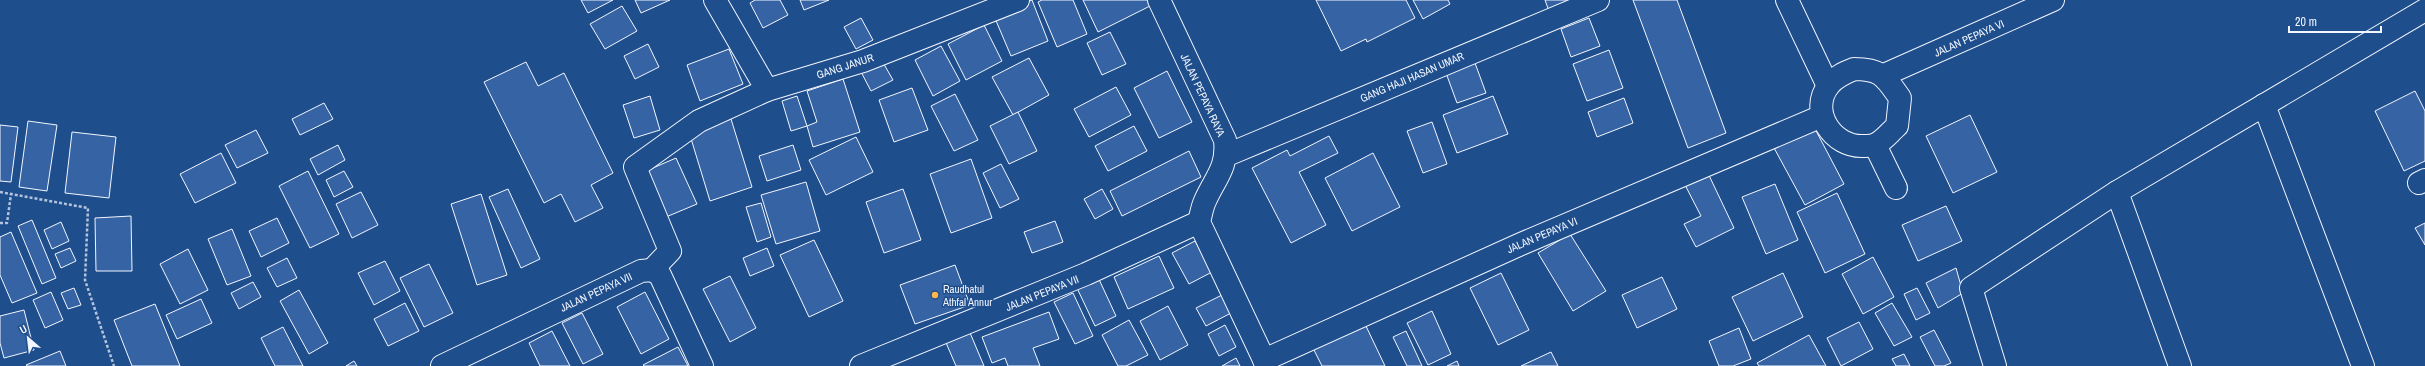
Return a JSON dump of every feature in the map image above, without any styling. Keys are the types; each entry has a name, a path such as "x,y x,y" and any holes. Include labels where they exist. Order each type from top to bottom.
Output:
{"street":[{"path":"715,0 767,90"},
{"name":"GANG JANUR","path":"652,270 670,252 635,167 699,121 767,90 863,61 1018,0"},
{"name":"JALAN PEPAYA RAYA","path":"1158,0 1225,140 1227,155"},
{"name":"GANG HAJI HASAN UMAR","path":"1227,155 1598,0"},
{"path":"1787,0 1828,86"},
{"name":"JALAN PEPAYA VI","path":"1884,75 2053,0"},
{"path":"1995,366 1971,288 2117,192 2425,10"},
{"path":"1854,69 1870,69 1884,75 1900,98 1896,126 1875,145 1853,147 1833,136 1822,116 1822,100 1828,86 1840,75 1854,69"},
{"path":"2264,105 2362,366"},
{"name":"JALAN PEPAYA VI","path":"1266,363 1535,238 1822,116"},
{"path":"1875,145 1896,188"},
{"path":"1227,155 1222,171 1204,202 1199,222 1266,363"},
{"path":"2117,192 2180,366"},
{"name":"JALAN PEPAYA VII","path":"861,366 1086,274 1199,222"},
{"path":"652,270 660,275 702,366"},
{"name":"JALAN PEPAYA VII","path":"442,366 641,271 652,270"}],"path":[{"path":"0,192 88,208 85,280 114,366"},
{"path":"0,223 6,223 11,194"}],"building":[{"path":"581,0 613,0 588,13"},
{"path":"635,0 670,0 641,13"},
{"path":"755,0 780,0 788,15 763,28 750,3"},
{"path":"800,0 829,0 804,10"},
{"path":"1032,0 1048,41 1011,56 994,16"},
{"path":"1042,0 1073,0 1087,34 1057,47 1038,2"},
{"path":"1083,0 1152,0 1154,4 1098,32"},
{"path":"1316,0 1406,0 1415,18 1367,42 1366,39 1341,51"},
{"path":"1413,0 1448,0 1450,4 1423,19"},
{"path":"1545,0 1583,0 1550,14"},
{"path":"1633,0 1677,0 1726,133 1688,148"},
{"path":"622,6 637,31 605,49 590,24"},
{"path":"861,18 873,40 856,49 844,27"},
{"path":"1589,18 1600,46 1571,57 1561,29"},
{"path":"984,25 1002,61 966,80 948,44"},
{"path":"1110,32 1126,64 1102,75 1087,43"},
{"path":"648,44 659,67 635,79 624,56"},
{"path":"941,46 960,81 933,96 915,60"},
{"path":"729,49 743,84 700,101 687,65"},
{"path":"1609,50 1623,88 1587,101 1573,64"},
{"path":"1029,58 1049,95 1013,115 992,77"},
{"path":"881,59 893,80 871,91 860,70"},
{"path":"526,62 538,86 564,73 613,173 591,185 603,208 575,222 561,194 544,203 484,82"},
{"path":"1475,63 1486,93 1457,103 1446,73"},
{"path":"1167,71 1192,122 1159,138 1134,88"},
{"path":"843,79 860,132 813,147 807,126 817,122 807,91"},
{"path":"1116,87 1131,115 1089,137 1074,109"},
{"path":"912,88 928,130 894,142 879,100"},
{"path":"2415,91 2425,111 2425,161 2404,171 2375,111"},
{"path":"955,94 978,140 954,151 931,106"},
{"path":"650,96 660,130 634,138 623,105"},
{"path":"797,96 807,126 791,131 782,101"},
{"path":"1493,96 1508,134 1457,153 1443,115"},
{"path":"1624,98 1633,123 1597,137 1588,112"},
{"path":"324,103 333,119 300,135 292,119"},
{"path":"1018,112 1037,151 1009,164 990,126"},
{"path":"1970,115 1997,172 1953,193 1926,136"},
{"path":"731,119 752,187 710,201 689,132"},
{"path":"28,121 57,125 47,191 19,187"},
{"path":"1432,122 1447,164 1423,173 1407,131"},
{"path":"0,125 18,127 11,182 0,181"},
{"path":"1813,125 1844,184 1805,205 1773,146"},
{"path":"1134,126 1147,151 1108,171 1095,146"},
{"path":"256,130 268,153 237,168 225,145"},
{"path":"72,132 116,137 109,198 65,193"},
{"path":"1329,136 1338,153 1299,172 1326,225 1291,243 1252,168 1287,150 1290,156"},
{"path":"856,137 873,172 826,195 809,160"},
{"path":"338,145 345,160 318,175 310,159"},
{"path":"793,145 801,170 767,181 759,156"},
{"path":"1189,151 1201,177 1122,216 1110,191"},
{"path":"221,153 236,183 195,203 180,174"},
{"path":"1373,153 1400,207 1352,231 1325,178"},
{"path":"676,158 697,204 666,217 646,171"},
{"path":"971,159 992,218 951,233 930,174"},
{"path":"1001,164 1019,199 1000,208 983,173"},
{"path":"1706,169 1734,228 1696,247 1684,224 1701,216 1683,181"},
{"path":"308,171 339,234 310,248 279,186"},
{"path":"344,171 353,187 334,197 326,180"},
{"path":"806,182 820,231 776,244 761,195"},
{"path":"1775,184 1798,240 1766,254 1742,197"},
{"path":"508,189 540,259 521,268 489,197"},
{"path":"903,189 921,240 884,253 866,202"},
{"path":"1102,189 1113,209 1095,219 1084,199"},
{"path":"361,192 378,225 352,238 336,204"},
{"path":"1837,193 1865,254 1825,273 1797,212"},
{"path":"481,194 507,275 477,285 451,204"},
{"path":"761,203 771,237 757,242 746,207"},
{"path":"1946,206 1962,241 1918,261 1902,225"},
{"path":"131,216 132,271 96,271 95,218"},
{"path":"277,218 289,243 261,257 249,231"},
{"path":"32,220 56,278 42,284 18,226"},
{"path":"1055,221 1063,242 1032,253 1024,232"},
{"path":"61,222 69,241 52,249 44,230"},
{"path":"2425,223 2425,245 2415,228"},
{"path":"232,229 251,276 227,285 208,239"},
{"path":"11,232 37,293 12,303 0,275 0,237"},
{"path":"1570,234 1606,291 1573,311 1538,253"},
{"path":"814,240 843,301 809,317 780,255"},
{"path":"1195,241 1212,272 1189,284 1172,253"},
{"path":"70,248 76,261 61,268 55,254"},
{"path":"767,248 774,266 750,276 743,258"},
{"path":"188,249 208,290 180,304 160,264"},
{"path":"1159,256 1174,288 1128,309 1114,277"},
{"path":"1873,257 1894,297 1863,314 1842,274"},
{"path":"287,258 297,278 277,287 267,268"},
{"path":"385,261 400,291 374,305 358,273"},
{"path":"429,264 453,313 424,327 400,278"},
{"name":"Raudhatul Athfal Annur","path":"955,265 970,305 915,324 900,285"},
{"path":"1956,268 1963,293 1938,308 1926,283"},
{"path":"1501,273 1529,330 1498,345 1470,288"},
{"path":"1783,273 1803,317 1753,341 1732,297"},
{"path":"1097,275 1116,316 1095,326 1076,286"},
{"path":"730,276 756,328 730,342 703,289"},
{"path":"1662,277 1677,309 1637,328 1622,295"},
{"path":"253,282 261,297 239,309 231,293"},
{"path":"74,288 81,305 68,309 61,293"},
{"path":"1917,288 1930,313 1916,320 1904,294"},
{"path":"299,290 328,343 309,354 280,301"},
{"path":"51,292 63,320 45,328 33,300"},
{"path":"645,292 669,339 641,354 617,307"},
{"path":"1073,293 1093,336 1075,344 1054,302"},
{"path":"1222,295 1231,313 1206,326 1196,308"},
{"path":"201,299 212,323 177,339 166,315"},
{"path":"405,303 419,331 388,346 374,319"},
{"path":"1892,303 1912,337 1894,346 1875,313"},
{"path":"155,304 180,366 132,366 114,320"},
{"path":"1168,306 1188,345 1160,360 1140,321"},
{"path":"24,310 34,350 4,358 0,343 0,316"},
{"path":"1432,311 1451,354 1428,365 1407,323"},
{"path":"1049,312 1059,339 1033,348 1040,366 1008,366 1005,358 992,363 982,337"},
{"path":"582,313 603,354 583,364 562,323"},
{"path":"1129,320 1148,355 1126,366 1118,366 1102,335"},
{"path":"1859,322 1873,349 1841,366 1827,338"},
{"path":"1365,324 1385,366 1322,366 1313,348"},
{"path":"1225,325 1236,347 1219,356 1208,334"},
{"path":"283,327 303,366 275,366 261,338"},
{"path":"968,328 984,366 956,366 944,338"},
{"path":"1739,328 1751,359 1733,366 1719,366 1709,341"},
{"path":"1934,330 1951,363 1944,366 1935,366 1920,337"},
{"path":"552,331 570,366 540,366 529,343"},
{"path":"1406,331 1422,366 1407,366 1393,337"},
{"path":"1809,335 1826,366 1759,366 1757,363"},
{"path":"678,347 688,366 643,365"},
{"path":"60,351 66,366 26,365"},
{"path":"1551,352 1558,366 1521,366"},
{"path":"1904,354 1910,366 1896,366 1892,359"},
{"path":"1236,358 1240,366 1222,366"},
{"path":"354,361 357,366 346,366"},
{"path":"1457,361 1459,366 1447,366"}],"place":[{"name":"Raudhatul Athfal Annur","path":"935,295"}]}
